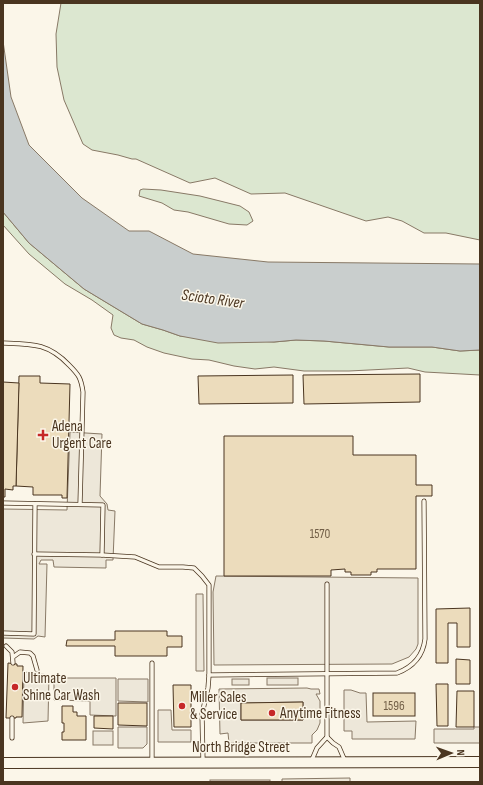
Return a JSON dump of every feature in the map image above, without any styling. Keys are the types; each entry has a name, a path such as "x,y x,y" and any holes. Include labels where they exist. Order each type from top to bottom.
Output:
{"main road":[{"name":"North Bridge Street","path":"3,763 480,762"}],"lane":[{"path":"3,343 32,344 48,349 59,355 79,376 82,382 80,504"},
{"path":"209,675 397,673 406,670 415,663 424,648 425,639 424,501"},
{"path":"3,503 104,505 102,555"},
{"path":"3,633 34,634 35,504"},
{"path":"34,554 102,555 135,558 159,567 194,568 202,576 208,585 209,675 208,688 202,714 203,762"},
{"path":"327,584 328,737 333,743 340,747 346,762"},
{"path":"6,646 12,652 13,664"},
{"path":"13,657 20,652 30,653 33,656 37,670"},
{"path":"152,663 152,762"},
{"path":"12,718 12,738"},
{"path":"311,762 318,748 328,737"}],"green space":[{"path":"61,3 480,3 480,240 446,233 424,233 402,221 388,217 366,221 285,193 251,194 215,178 190,183 136,159 92,150 83,144 64,100 57,67 56,34"},
{"path":"140,190 161,190 200,196 240,206 249,212 253,221 247,225 229,224 188,212 174,210 162,203 139,196"},
{"path":"3,212 29,243 84,289 142,324 180,336 274,342 296,340 324,341 389,347 432,347 460,351 480,350 480,375 425,372 408,368 349,371 304,371 274,367 255,369 164,353 147,347 134,340 121,338 114,335 111,328 113,315 92,300 65,284 29,254 3,225"}],"shaded area":[{"path":"70,432 102,434 100,496 107,504 108,510 115,511 113,560 106,560 106,568 54,567 53,560 41,560 39,564 47,564 45,637 38,636 34,639 3,638 3,509 67,510"},
{"path":"216,576 418,578 418,644 416,649 409,657 392,664 214,665 213,592"},
{"path":"196,594 203,594 204,671 196,671"},
{"path":"24,672 49,675 48,721 23,723"},
{"path":"54,678 116,678 116,716 90,715 90,701 54,700"},
{"path":"267,678 298,678 298,685 267,685"},
{"path":"118,679 148,679 148,702 118,701"},
{"path":"232,679 249,679 249,685 232,685"},
{"path":"219,689 319,689 320,694 316,694 320,701 320,723 317,730 312,735 312,743 229,743 228,733 220,734","holes":["303,702 303,720 241,720 241,703"]},
{"path":"344,690 366,693 367,722 416,721 415,739 352,739 352,731 344,731"},
{"path":"158,710 171,710 172,730 191,730 191,742 158,742"},
{"path":"118,727 147,727 147,744 143,748 118,748"},
{"path":"474,727 480,727 480,743 434,743 434,729 474,729"},
{"path":"93,731 113,731 113,745 93,745"},
{"path":"350,778 350,782 282,782 282,779"},
{"path":"210,780 270,780 270,782 210,782"}],"water":[{"name":"Scioto River","path":"3,41 11,97 29,145 82,198 129,231 149,231 193,254 268,262 480,264 480,350 460,351 432,347 389,347 296,340 218,343 180,336 142,324 84,289 29,243 3,212"}],"building":[{"path":"420,374 420,402 304,404 303,375"},
{"path":"293,375 293,403 199,404 198,376"},
{"name":"Adena Urgent Care","path":"19,376 40,376 40,383 70,384 67,498 62,498 62,495 33,495 33,487 16,486"},
{"path":"3,382 19,383 16,486 13,486 13,490 5,489 5,497 3,497"},
{"path":"224,436 353,436 353,455 416,455 416,485 432,485 432,496 416,496 416,569 377,569 377,572 371,572 371,575 351,575 351,572 345,572 345,569 331,570 331,576 224,576"},
{"path":"470,608 470,647 457,647 457,623 448,623 448,663 436,663 436,609"},
{"path":"115,631 167,631 167,636 182,636 182,647 167,647 167,656 115,656 115,646 66,646 67,640 115,640"},
{"path":"456,659 470,660 470,684 456,684"},
{"name":"Ultimate Shine Car Wash","path":"8,663 23,666 22,717 6,718"},
{"path":"436,684 448,684 448,726 437,726"},
{"name":"Miller Sales & Service","path":"173,685 191,685 191,727 174,727"},
{"path":"457,691 474,691 474,727 456,727"},
{"path":"373,693 415,693 415,716 373,716"},
{"path":"303,702 303,720 241,720 241,703"},
{"path":"118,703 147,703 147,726 118,725"},
{"path":"62,706 73,706 73,712 77,712 77,716 86,716 86,740 62,740 64,723 62,723"},
{"path":"94,716 113,716 113,729 94,728"}],"place":[{"name":"Adena Urgent Care","path":"43,435"},
{"name":"Ultimate Shine Car Wash","path":"15,687"},
{"name":"Miller Sales & Service","path":"182,706"},
{"name":"Anytime Fitness","path":"272,713"}]}
